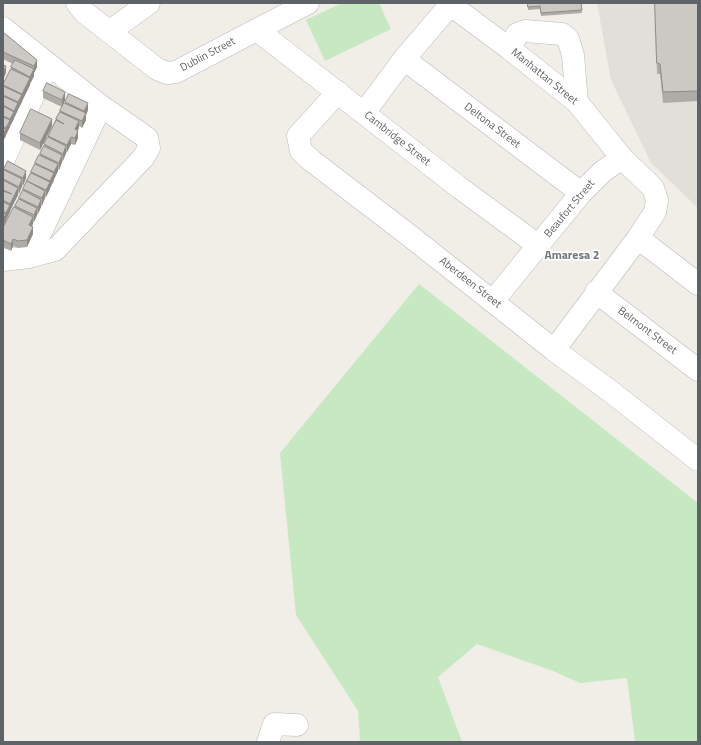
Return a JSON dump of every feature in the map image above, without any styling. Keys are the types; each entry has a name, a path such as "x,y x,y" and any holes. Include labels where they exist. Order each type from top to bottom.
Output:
{"street":[{"name":"Dublin Street","path":"77,3 84,12 109,32 157,69 166,73 176,72 308,3"},
{"path":"109,32 148,3"},
{"path":"364,113 404,59 449,4"},
{"name":"Manhattan Street","path":"449,4 510,49 577,102 622,158 653,188 657,200 655,212 638,238"},
{"path":"3,28 101,106 147,138 149,148 143,158 55,250 29,258 3,260"},
{"name":"Cambridge Street","path":"257,30 460,188 539,246"},
{"path":"510,49 517,34 525,31 562,34 568,39 573,55 577,102"},
{"name":"Deltona Street","path":"404,59 581,193"},
{"path":"3,161 48,64"},
{"name":"Aberdeen Street","path":"338,92 298,136 301,151 312,162 410,236 554,350 610,391 698,460"},
{"path":"29,258 101,106"},
{"name":"Beaufort Street","path":"493,302 581,193 602,172 622,158"},
{"path":"554,350 638,238 698,284"},
{"name":"Belmont Street","path":"596,292 698,370"},
{"path":"268,742 274,724 297,725"}],"shaded area":[{"path":"597,3 698,3 698,208 651,163 611,80"}],"green space":[{"path":"342,3 379,3 391,29 325,61 306,20"},
{"path":"419,284 698,503 698,742 635,742 627,678 580,683 553,671 477,644 438,677 462,742 360,742 358,711 296,615 280,453"}],"building":[{"path":"528,3 581,3 582,10 541,13 540,6 528,7"},
{"path":"655,3 698,3 698,91 663,92 660,64 657,63"},
{"path":"3,32 37,60 34,66 3,52"},
{"path":"15,60 34,69 30,77 11,67"},
{"path":"3,65 6,66 3,73"},
{"path":"11,69 30,78 22,94 3,85"},
{"path":"47,83 65,92 62,100 43,91"},
{"path":"3,86 22,95 18,102 3,95"},
{"path":"69,94 88,103 84,111 65,102"},
{"path":"3,96 18,103 14,111 3,105"},
{"path":"64,103 86,113 82,121 60,111"},
{"path":"3,106 14,112 10,119 3,116"},
{"path":"31,109 52,119 40,143 20,133"},
{"path":"60,112 79,121 75,129 78,131 75,138 71,137 67,145 48,136 56,120 64,124 56,119"},
{"path":"3,117 10,120 6,128 3,126"},
{"path":"48,137 66,146 63,154 44,144"},
{"path":"44,146 62,155 59,163 40,154"},
{"path":"39,155 58,164 54,172 35,163"},
{"path":"8,161 26,171 23,178 4,169"},
{"path":"35,164 54,173 50,181 31,172"},
{"path":"4,170 22,179 19,187 3,179"},
{"path":"31,173 50,182 46,190 27,181"},
{"path":"3,180 18,188 10,204 3,200 3,191 12,194 3,190"},
{"path":"27,181 45,191 42,198 23,189"},
{"path":"23,190 41,200 38,207 19,198"},
{"path":"19,199 37,208 34,215 15,206"},
{"path":"3,202 10,205 6,213 3,211"},
{"path":"14,207 33,217 29,225 33,227 27,240 18,241 13,239 11,244 3,240 3,228"}],"district":[{"name":"Amaresa 2","path":"572,256"}]}
